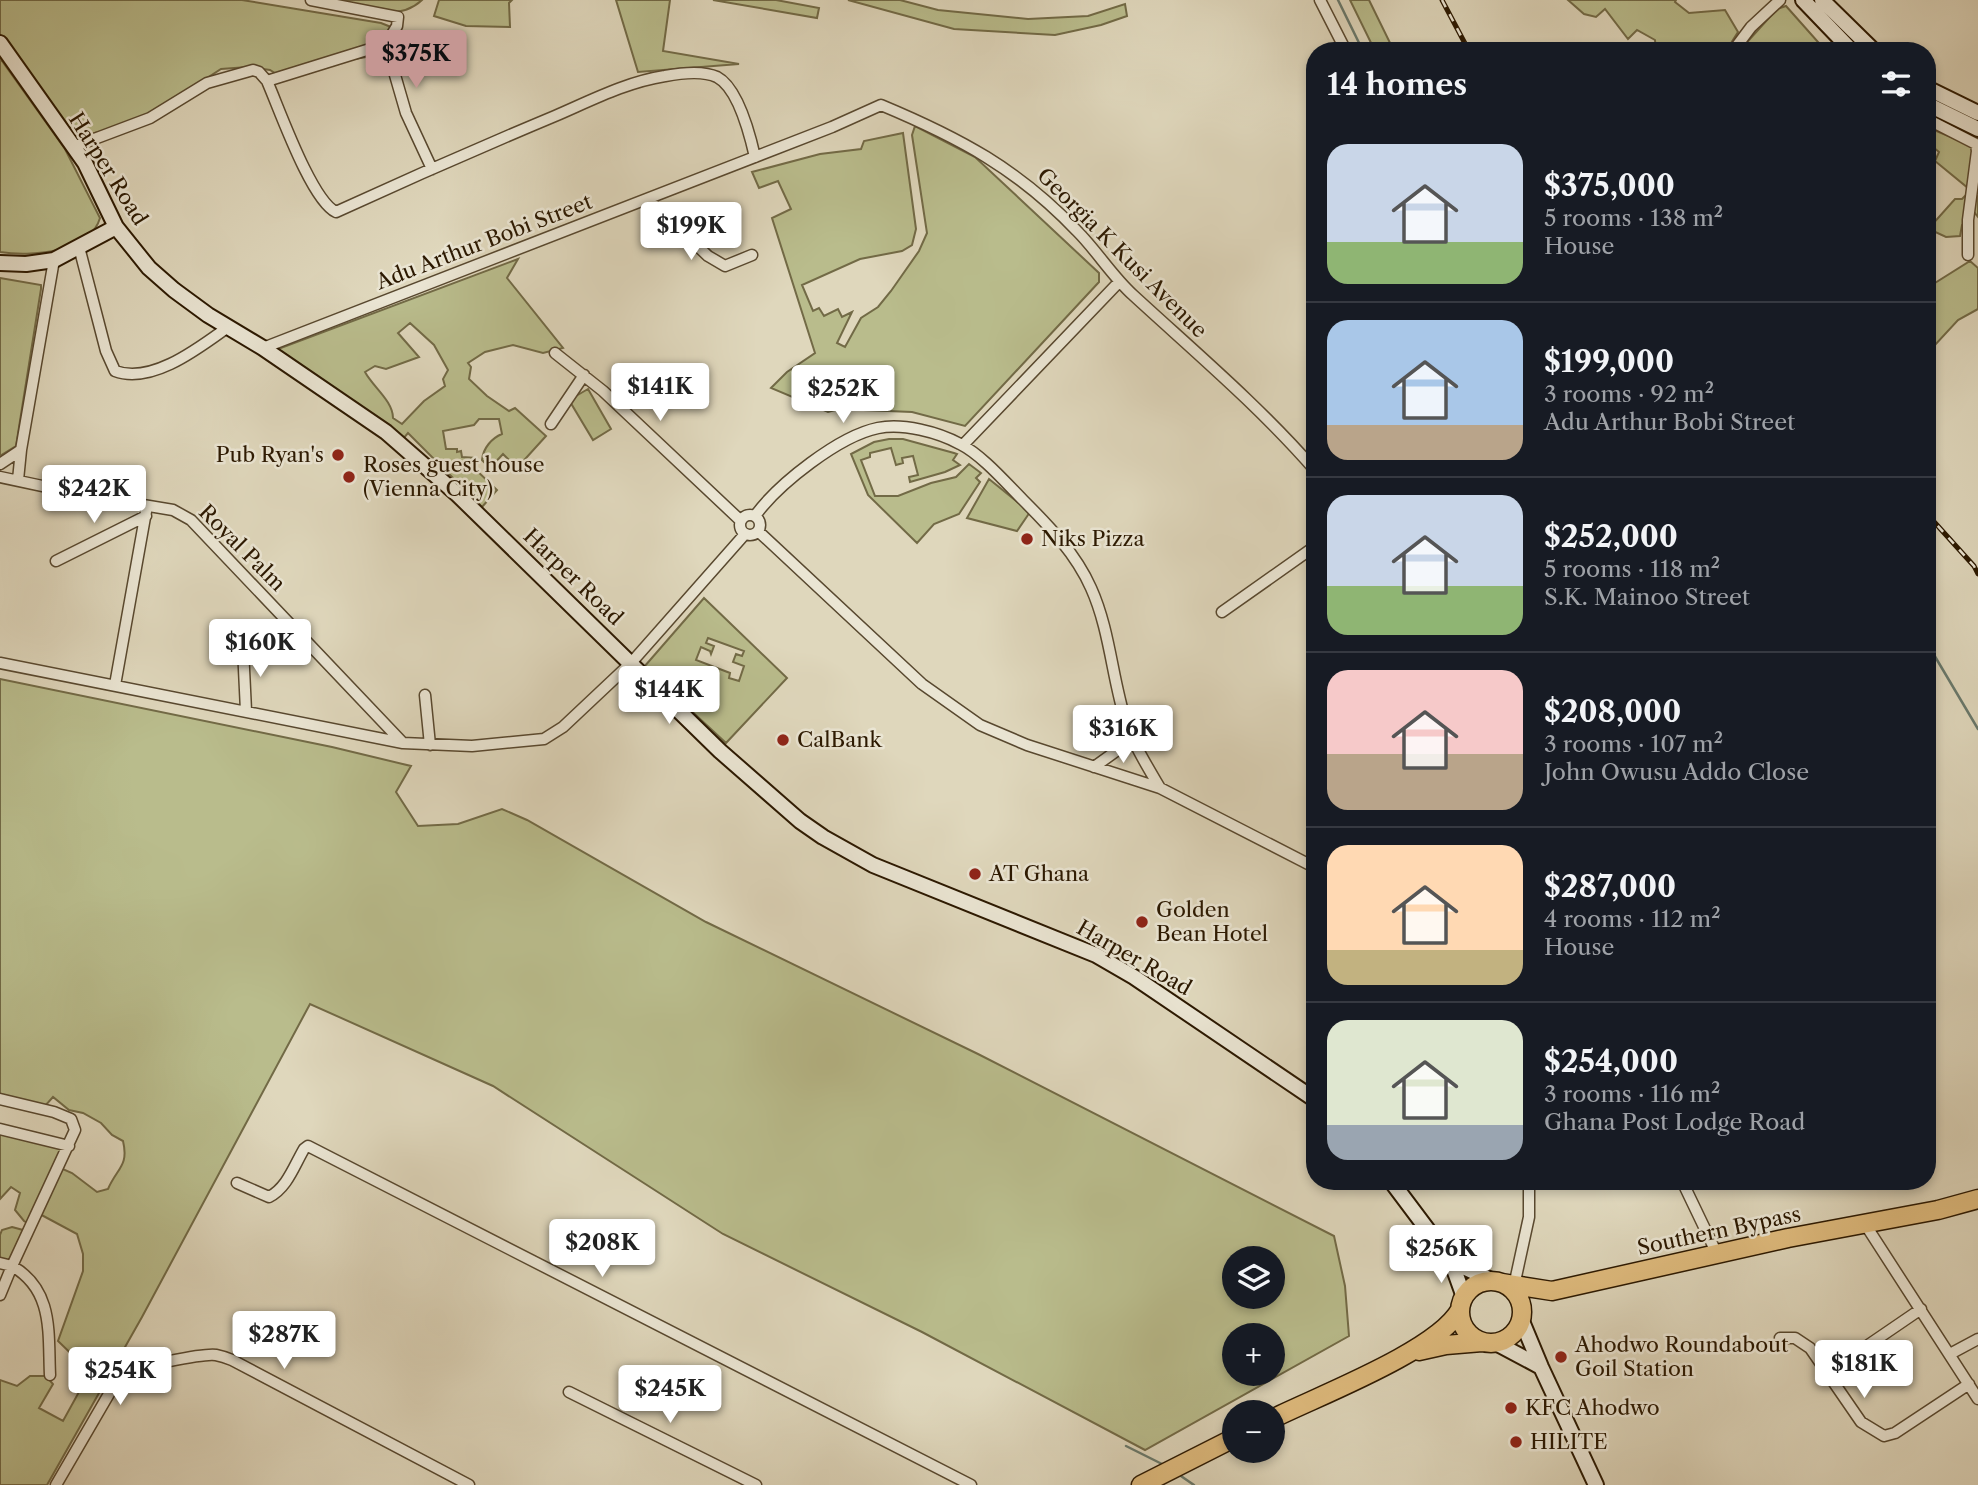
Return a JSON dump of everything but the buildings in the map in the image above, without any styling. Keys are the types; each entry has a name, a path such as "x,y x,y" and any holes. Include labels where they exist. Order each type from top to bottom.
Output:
{"highway":[{"name":"Southern Bypass","path":"1504,1283 1552,1291 1978,1199"},
{"path":"1285,1413 1409,1353 1444,1330 1478,1284 1504,1283 1519,1299 1521,1317 1512,1335 1489,1342 1446,1345 1409,1353"},
{"name":"Southern Bypass","path":"1521,1317 1552,1291"},
{"path":"1462,1303 1462,1324 1465,1330 1476,1339 1489,1342"},
{"path":"1141,1485 1222,1444"}],"main road":[{"path":"1803,0 1843,42"},
{"path":"1822,0 1865,42"},
{"name":"Harper Road","path":"0,43 85,163 116,227 149,268 174,290 386,432 457,495 720,751 800,821 873,865 1096,955 1134,977 1306,1094"},
{"path":"1936,92 1978,113"},
{"path":"1936,115 1978,129"},
{"path":"0,263 26,264 54,260 116,227"},
{"path":"1398,1190 1451,1261 1462,1303"},
{"path":"1451,1261 1504,1283"},
{"path":"1521,1317 1541,1367 1596,1485"},
{"path":"1489,1342 1541,1367"}],"street":[{"path":"267,81 386,44 397,26 398,17 311,0"},
{"path":"1320,0 1341,42"},
{"path":"1740,42 1751,27 1780,0"},
{"path":"386,44 406,113 432,169"},
{"path":"73,147 150,118 207,83 253,70 260,72 267,81 291,142 324,203 335,212 630,85 665,76 705,73 720,79 736,100 749,129 755,157"},
{"name":"Adu Arthur Bobi Street","path":"263,348 755,157 881,105 914,118"},
{"path":"1936,117 1976,144 1978,151 1968,220 1968,255"},
{"name":"Georgia K Kusi Avenue","path":"914,118 982,153 1023,181 1079,232 1119,282 1256,407 1306,460"},
{"path":"648,199 708,256 725,266 752,255"},
{"path":"79,247 106,351 115,371 125,375 154,370 186,356 228,327"},
{"path":"18,480 54,260"},
{"path":"963,445 1119,282"},
{"path":"555,353 584,374 741,521"},
{"path":"551,424 584,374"},
{"path":"755,516 789,480 858,434 880,428 900,428 938,435 963,445 995,472 1070,551 1091,589 1133,739 1160,788"},
{"path":"0,464 21,450"},
{"name":"Royal Palm","path":"0,477 147,511 173,510 191,520 403,743"},
{"path":"56,561 147,511"},
{"path":"115,685 147,511"},
{"path":"746,516 755,516 760,521 758,531 745,534 741,529 741,521 746,516"},
{"path":"758,531 922,684 961,714 1027,745 1160,788 1306,863"},
{"path":"0,663 403,743 472,746 544,739 563,727 631,663 745,534"},
{"path":"1222,612 1306,553"},
{"path":"243,648 246,711"},
{"path":"425,695 430,745"},
{"path":"1094,767 1133,739"},
{"path":"0,1099 54,1112 71,1119 75,1130 0,1295"},
{"path":"0,1129 69,1146"},
{"path":"237,1183 269,1197 281,1190 308,1146 971,1485"},
{"path":"1504,1283 1529,1217 1529,1190"},
{"path":"1686,1190 1717,1254"},
{"path":"1865,1224 1978,1399"},
{"path":"0,1263 28,1275 35,1286 47,1317 50,1375"},
{"path":"1861,1350 1921,1309"},
{"path":"1780,1338 1795,1338 1810,1348 1861,1422 1884,1436 1895,1433 1969,1384"},
{"path":"1950,1354 1978,1339"},
{"path":"56,1485 113,1387 123,1375 134,1369 202,1355 216,1355 232,1360 469,1485"},
{"path":"569,1392 756,1485"}],"green space":[{"path":"0,0 242,0 381,23 391,27 389,46 377,55 327,64 281,77 270,70 248,67 221,69 164,106 111,129 74,138 0,35"},
{"path":"323,0 422,0 412,7 387,13"},
{"path":"439,0 512,0 509,3 510,27 466,26 434,16"},
{"path":"616,0 670,0 663,51 739,64 638,72"},
{"path":"713,0 776,0 819,8 817,18"},
{"path":"848,0 900,0 938,10 1028,19 1088,16 1125,4 1127,16 1055,35 954,29"},
{"path":"1350,0 1369,0 1390,42 1371,42"},
{"path":"1568,0 1676,0 1675,2 1689,13 1725,10 1738,32 1732,42 1655,42 1637,30 1628,39 1605,9 1596,17 1584,14"},
{"path":"1786,6 1818,42 1747,42 1777,9"},
{"path":"0,58 65,149 100,218 94,230 72,245 42,253 0,252"},
{"path":"915,126 975,157 1099,273 1099,282 965,426 912,412 839,409 828,412 771,388 787,372 815,353 772,218 791,209 778,181 759,188 752,172 820,154 861,149 864,141 903,133 916,229 912,245 902,251 860,259 802,285 813,311 819,308 824,316 838,309 842,317 852,312 837,343 845,347 861,318 878,307 891,291 919,251 927,233 912,135"},
{"path":"1936,131 1972,146 1968,188 1936,162 1939,152 1936,150"},
{"path":"1974,193 1978,197 1978,217 1974,212 1971,219 1962,225 1960,236 1946,237 1936,232 1936,220 1955,199 1962,199 1967,194"},
{"path":"518,259 507,278 563,348 543,353 513,345 485,352 468,363 471,367 469,379 487,396 509,411 515,408 546,436 517,468 503,454 490,468 482,460 489,444 502,434 499,419 479,419 474,425 443,431 446,449 457,449 457,452 461,451 462,457 476,458 474,468 497,490 482,507 408,433 403,439 278,349","holes":["410,323 434,345 448,370 443,379 445,386 424,401 402,424 393,418 390,406 365,372 375,366 386,369 419,357 398,333"]},
{"path":"1970,261 1978,268 1978,309 1958,320 1936,344 1936,282"},
{"path":"0,278 41,285 41,289 16,446 0,456"},
{"path":"588,389 611,429 593,440 569,400"},
{"path":"903,439 957,454 953,460 960,465 910,482 909,477 918,475 913,456 902,458 903,463 896,465 891,448 870,453 870,457 861,460 875,496 898,496 956,477 969,464 981,473 976,478 980,482 959,514 934,524 917,543 868,495 851,454 874,442"},
{"path":"989,479 1030,512 1017,531 967,518"},
{"path":"704,598 787,678 726,743 644,667","holes":["708,638 744,651 742,656 736,654 733,662 744,666 739,681 729,678 730,673 696,660 701,647 711,654 714,646 706,643"]},
{"path":"0,679 332,747 411,766 396,792 418,826 458,824 502,809 527,820 706,922 978,1054 1334,1236 1345,1286 1349,1336 1285,1372 1285,1323 1222,1323 1222,1386 1260,1386 1234,1400 1222,1400 1222,1407 1145,1450 922,1332 723,1234 493,1086 310,1004 142,1317 47,1485 0,1485 0,1380 17,1386 30,1376 46,1376 53,1384 39,1408 63,1421 90,1372 58,1341 83,1271 83,1254 77,1234 36,1212 31,1225 24,1221 15,1210 20,1193 11,1187 0,1199 0,1132 65,1148 58,1167 72,1173 97,1192 108,1189 124,1156 123,1141 112,1135 101,1123 83,1113 69,1110 53,1097 45,1106 0,1096"},
{"path":"12,1227 23,1230 8,1264 0,1264 0,1235 2,1230"}],"waterway":[{"path":"1338,0 1359,42"},
{"path":"1936,658 1978,729"},
{"path":"1126,1446 1164,1465"},
{"path":"1178,1474 1194,1485"}],"railway":[{"path":"1442,0 1464,42"},
{"path":"1936,524 1978,574"}],"place":[{"name":"Pub Ryan's","path":"338,455"},
{"name":"Roses guest house (Vienna City)","path":"349,477"},
{"name":"Niks Pizza","path":"1027,539"},
{"name":"CalBank","path":"783,740"},
{"name":"AT Ghana","path":"975,874"},
{"name":"Golden Bean Hotel","path":"1142,922"},
{"name":"Ahodwo Roundabout Goil Station","path":"1561,1357"},
{"name":"KFC Ahodwo","path":"1511,1408"},
{"name":"HILITE","path":"1516,1442"}]}
